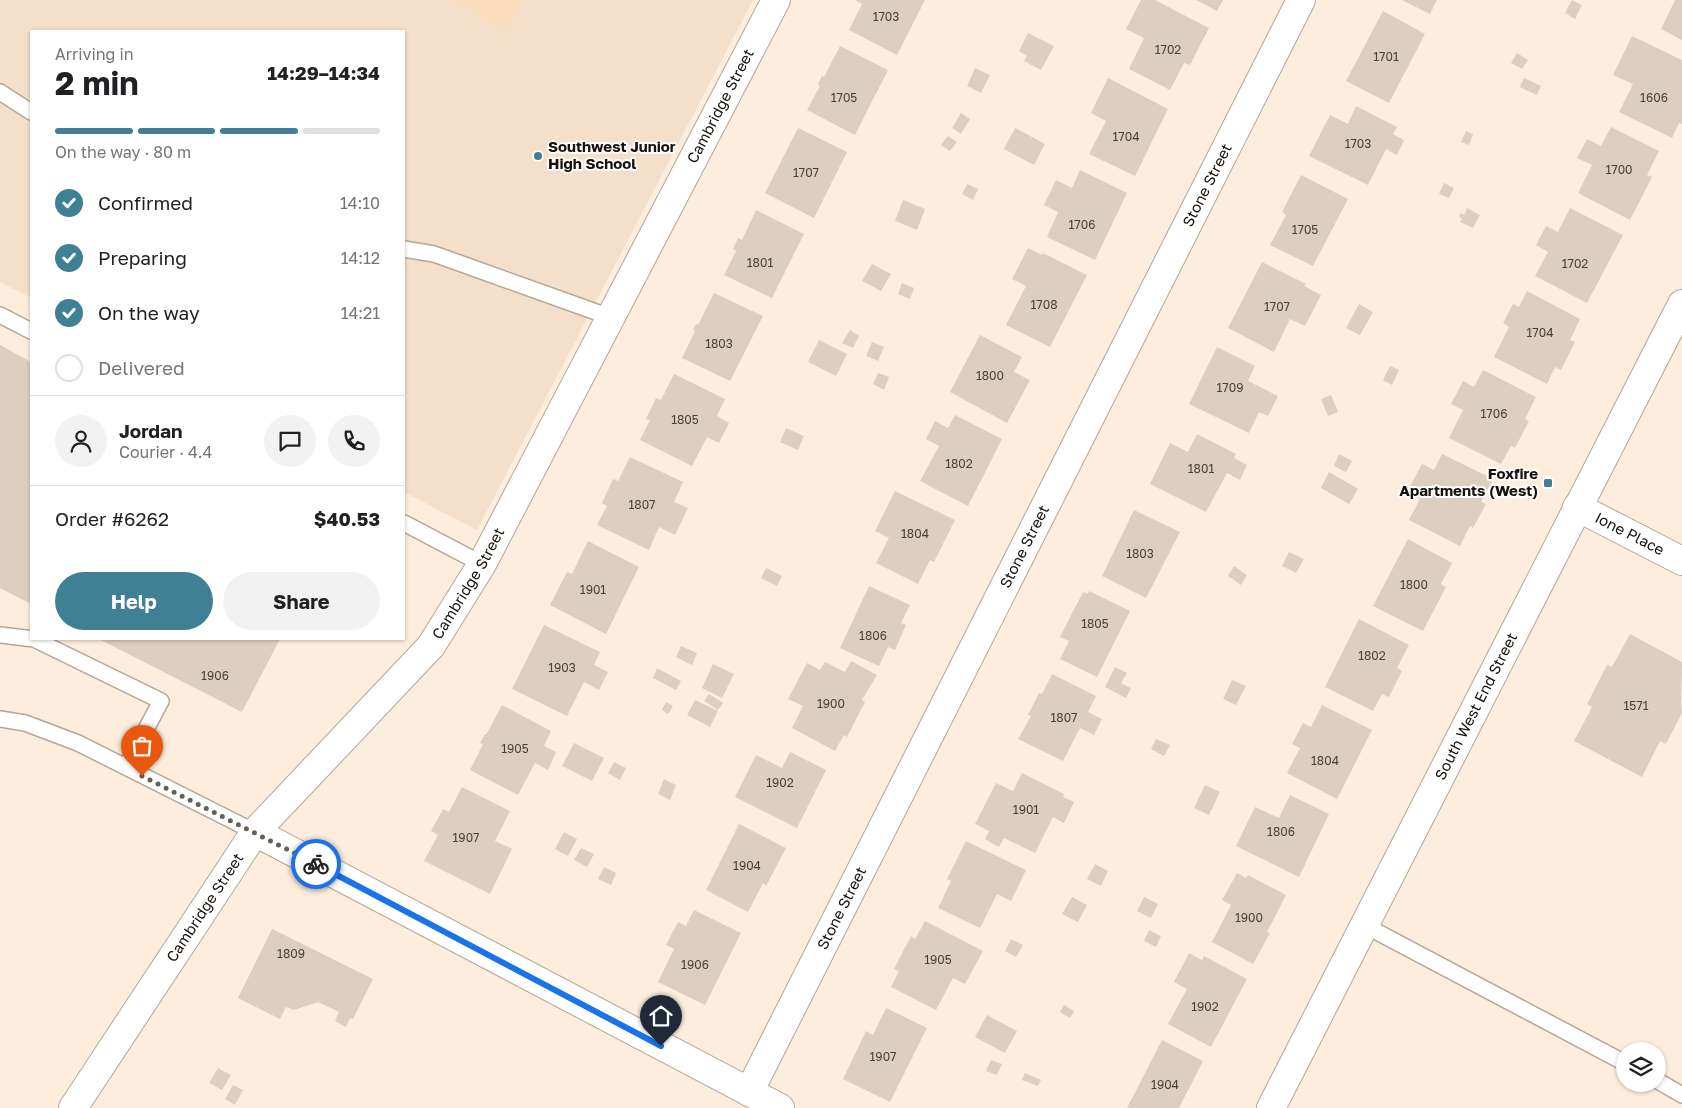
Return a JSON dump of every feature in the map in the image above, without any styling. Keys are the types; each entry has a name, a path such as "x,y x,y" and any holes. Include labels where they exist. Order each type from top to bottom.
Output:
{"street":[{"name":"Cambridge Street","path":"73,1108 255,832 430,646 482,564 776,0"},
{"name":"Stone Street","path":"749,1092 1301,0"},
{"name":"South West End Street","path":"1271,1108 1682,304"},
{"name":"Ione Place","path":"1577,507 1682,561"},
{"path":"255,832 780,1108"}],"lane":[{"path":"0,92 30,111"},
{"path":"405,249 434,254 610,317"},
{"path":"0,315 30,330"},
{"path":"405,524 482,564"},
{"path":"0,635 30,639"},
{"path":"34,640 161,701 126,767"},
{"path":"0,719 25,723 78,744 255,832"},
{"path":"1364,925 1616,1058"},
{"path":"1666,1086 1682,1095"}],"shaded area":[{"name":"Southwest Junior High School","path":"0,0 753,0 477,530 405,493 405,30 30,30 30,297 0,282"},
{"path":"447,0 525,0 507,33"}],"building":[{"path":"855,0 925,0 897,55 849,30 862,4"},
{"path":"1141,0 1155,0 1209,28 1190,65 1184,63 1170,90 1129,69 1144,38 1126,29"},
{"path":"1196,0 1223,0 1217,11"},
{"path":"1402,0 1437,0 1430,14"},
{"path":"1572,0 1582,5 1575,19 1565,13"},
{"path":"1675,0 1682,0 1682,40 1661,29"},
{"path":"1383,11 1425,34 1389,103 1346,81"},
{"path":"1028,33 1054,46 1041,70 1024,61 1027,56 1019,51"},
{"path":"1632,36 1682,60 1682,124 1679,123 1672,138 1619,112 1633,84 1613,75"},
{"path":"840,46 888,70 855,135 807,110 820,86 818,84 822,76 824,77"},
{"path":"1517,53 1528,60 1522,69 1511,63"},
{"path":"975,68 990,75 981,93 967,86"},
{"path":"1108,78 1168,109 1135,176 1089,154 1106,121 1091,113"},
{"path":"1524,78 1541,86 1537,95 1520,87"},
{"path":"1356,106 1397,127 1393,134 1404,140 1397,155 1386,149 1368,185 1309,156 1330,115 1348,124"},
{"path":"961,113 970,119 961,134 952,128"},
{"path":"1611,127 1659,151 1647,175 1652,177 1630,220 1578,193 1592,165 1577,158 1587,139 1601,146"},
{"path":"798,128 847,152 814,218 765,193"},
{"path":"1015,128 1045,144 1034,165 1004,149"},
{"path":"1466,131 1473,134 1469,145 1461,142"},
{"path":"948,136 957,142 950,151 941,145"},
{"path":"1080,170 1127,193 1095,260 1047,237 1058,212 1044,205 1056,180 1072,188"},
{"path":"1301,175 1348,199 1313,266 1270,245 1286,215 1282,212"},
{"path":"1444,183 1454,188 1449,198 1439,194"},
{"path":"967,184 978,189 973,200 962,194"},
{"path":"903,200 925,209 917,230 895,221"},
{"path":"1467,208 1480,215 1473,228 1460,222 1462,219 1459,216 1461,213 1464,215"},
{"path":"1570,208 1623,235 1587,303 1535,276 1548,252 1536,245 1546,226 1558,232"},
{"path":"756,210 804,234 772,298 724,275 736,251 733,249 738,238 742,240"},
{"path":"1028,248 1042,255 1043,253 1087,275 1050,347 1006,325 1026,286 1012,279"},
{"path":"1262,262 1306,284 1304,286 1321,295 1305,326 1290,319 1274,352 1228,328"},
{"path":"872,264 891,274 881,291 862,281"},
{"path":"902,283 914,288 910,299 898,294"},
{"path":"1527,291 1580,319 1570,340 1575,342 1561,370 1555,367 1547,384 1494,357 1509,327 1503,323 1513,304 1519,307"},
{"path":"714,293 763,316 730,381 682,358 695,331 693,330 696,324 698,325"},
{"path":"1359,304 1373,312 1360,335 1346,328"},
{"path":"850,330 859,336 853,348 842,343"},
{"path":"980,335 1022,357 1014,372 1030,380 1007,423 950,392"},
{"path":"819,340 847,354 836,376 808,362"},
{"path":"872,342 884,347 878,361 866,356"},
{"path":"0,345 30,361 30,603 0,588"},
{"path":"1217,347 1255,366 1248,381 1278,396 1268,416 1259,412 1249,433 1189,404"},
{"path":"1390,366 1399,370 1392,385 1383,380"},
{"path":"1483,370 1536,397 1525,419 1529,421 1515,448 1511,446 1501,464 1449,438 1463,410 1451,404 1463,381 1474,387"},
{"path":"878,373 889,377 884,390 873,384"},
{"path":"674,374 725,399 717,416 729,423 719,443 707,437 692,466 640,440 650,420 646,419 656,398 661,400"},
{"path":"1331,395 1338,412 1328,416 1321,399"},
{"path":"955,415 1002,439 968,506 920,481 939,446 926,439 935,421 948,428"},
{"path":"786,428 804,436 798,450 780,442"},
{"path":"1197,434 1236,454 1234,458 1247,465 1240,480 1227,473 1206,512 1150,484 1170,443 1188,452"},
{"path":"1339,454 1352,461 1346,472 1334,466"},
{"path":"1442,454 1493,479 1481,502 1486,504 1473,528 1470,526 1460,546 1409,520 1420,499 1407,492 1422,464 1434,470"},
{"path":"630,457 683,482 674,502 688,508 675,535 659,527 649,550 597,525 607,506 602,503 613,479 618,481"},
{"path":"1329,472 1358,489 1349,504 1321,488"},
{"path":"895,491 955,520 934,562 930,560 918,584 876,563 889,538 875,531"},
{"path":"1134,510 1180,532 1146,598 1102,576"},
{"path":"1408,539 1452,563 1441,584 1446,587 1423,631 1373,606"},
{"path":"588,541 639,567 606,634 550,605 567,572 572,574"},
{"path":"1289,552 1304,559 1296,573 1282,566"},
{"path":"1234,566 1247,575 1241,585 1228,576"},
{"path":"766,568 782,576 777,586 761,578"},
{"path":"869,586 910,605 901,623 906,625 895,650 888,647 879,666 840,648"},
{"path":"1089,591 1130,611 1097,677 1060,659 1069,641 1060,637 1083,592 1088,594"},
{"path":"1359,619 1409,645 1397,668 1402,671 1389,697 1382,694 1373,711 1325,687"},
{"path":"544,625 600,652 594,665 608,672 599,690 584,682 567,716 512,689"},
{"path":"1630,634 1682,662 1682,713 1666,744 1660,741 1642,777 1574,741 1592,707 1587,704 1607,665 1612,667"},
{"path":"101,640 279,640 242,712"},
{"path":"681,646 697,653 692,665 676,657"},
{"path":"851,661 877,675 862,700 865,702 847,737 844,735 835,751 792,728 803,706 788,699 807,663 820,670 825,662 845,672"},
{"path":"713,664 734,674 722,698 702,688"},
{"path":"1115,667 1127,673 1121,683 1131,688 1126,698 1105,687"},
{"path":"657,668 681,681 676,690 653,678"},
{"path":"1052,674 1096,696 1088,712 1102,719 1094,735 1080,728 1063,761 1018,739 1031,716 1028,715 1039,693 1042,694"},
{"path":"1232,680 1246,686 1236,705 1223,699"},
{"path":"709,694 723,703 718,710 704,701"},
{"path":"695,700 718,711 710,727 687,715"},
{"path":"666,702 673,706 668,714 662,710"},
{"path":"502,705 551,731 544,746 556,752 548,770 535,763 518,795 470,770 483,744 480,743"},
{"path":"1322,705 1372,730 1337,799 1287,773 1300,748 1292,744 1303,723 1311,727"},
{"path":"1156,739 1170,745 1164,756 1151,749"},
{"path":"574,743 604,758 592,781 562,766"},
{"path":"790,752 826,770 797,828 735,797 756,755 782,768"},
{"path":"614,762 626,768 620,780 608,773"},
{"path":"1022,773 1064,794 1063,797 1074,802 1064,823 1053,817 1035,853 1004,838 999,847 985,839 989,831 975,824 996,783 1013,791"},
{"path":"664,779 676,785 670,800 658,794"},
{"path":"1205,785 1220,792 1209,815 1194,808"},
{"path":"462,787 510,811 495,841 512,849 490,894 424,861 438,835 431,831 443,809 449,812"},
{"path":"1290,795 1329,814 1299,877 1236,846 1255,807 1279,818"},
{"path":"739,824 786,848 766,886 763,883 748,912 706,890"},
{"path":"564,832 577,839 568,856 555,849"},
{"path":"966,841 1026,870 1011,901 997,894 980,928 938,908 951,881 947,879"},
{"path":"581,848 594,854 587,867 574,860"},
{"path":"1095,864 1108,871 1101,886 1087,879"},
{"path":"604,867 616,873 611,885 598,879"},
{"path":"1237,873 1246,878 1248,875 1286,895 1267,932 1270,933 1253,964 1212,942 1231,905 1222,900"},
{"path":"1072,897 1087,905 1078,922 1062,914"},
{"path":"1144,897 1158,904 1151,918 1137,911"},
{"path":"694,910 741,933 705,1005 658,982 674,949 666,945 678,922 686,926"},
{"path":"925,921 983,951 965,984 953,978 936,1010 891,987 899,971 894,969 911,936 915,939"},
{"path":"272,929 373,979 353,1019 350,1018 346,1027 335,1021 339,1012 318,1002 294,1010 286,1007 280,1019 238,998"},
{"path":"1149,930 1161,936 1156,947 1144,941"},
{"path":"1011,939 1023,945 1016,957 1005,951"},
{"path":"1189,953 1202,960 1204,956 1247,979 1211,1047 1168,1024 1187,989 1174,982"},
{"path":"1064,1005 1074,1011 1070,1018 1060,1012"},
{"path":"886,1008 927,1028 890,1102 843,1079 866,1031 873,1035"},
{"path":"987,1015 1017,1031 1005,1053 975,1037"},
{"path":"1162,1040 1203,1061 1179,1108 1127,1108"},
{"path":"991,1060 1002,1064 997,1075 986,1071"},
{"path":"218,1068 231,1075 222,1090 209,1083"},
{"path":"1025,1073 1041,1080 1038,1086 1022,1080"},
{"path":"233,1085 243,1090 235,1105 225,1099"}],"way so far":[{"path":"142,776 316,864"}],"place":[{"name":"Southwest Junior High School","path":"538,156"},
{"name":"Foxfire Apartments (West)","path":"1548,483"}],"route":[{"path":"316,864 661,1046"}]}
